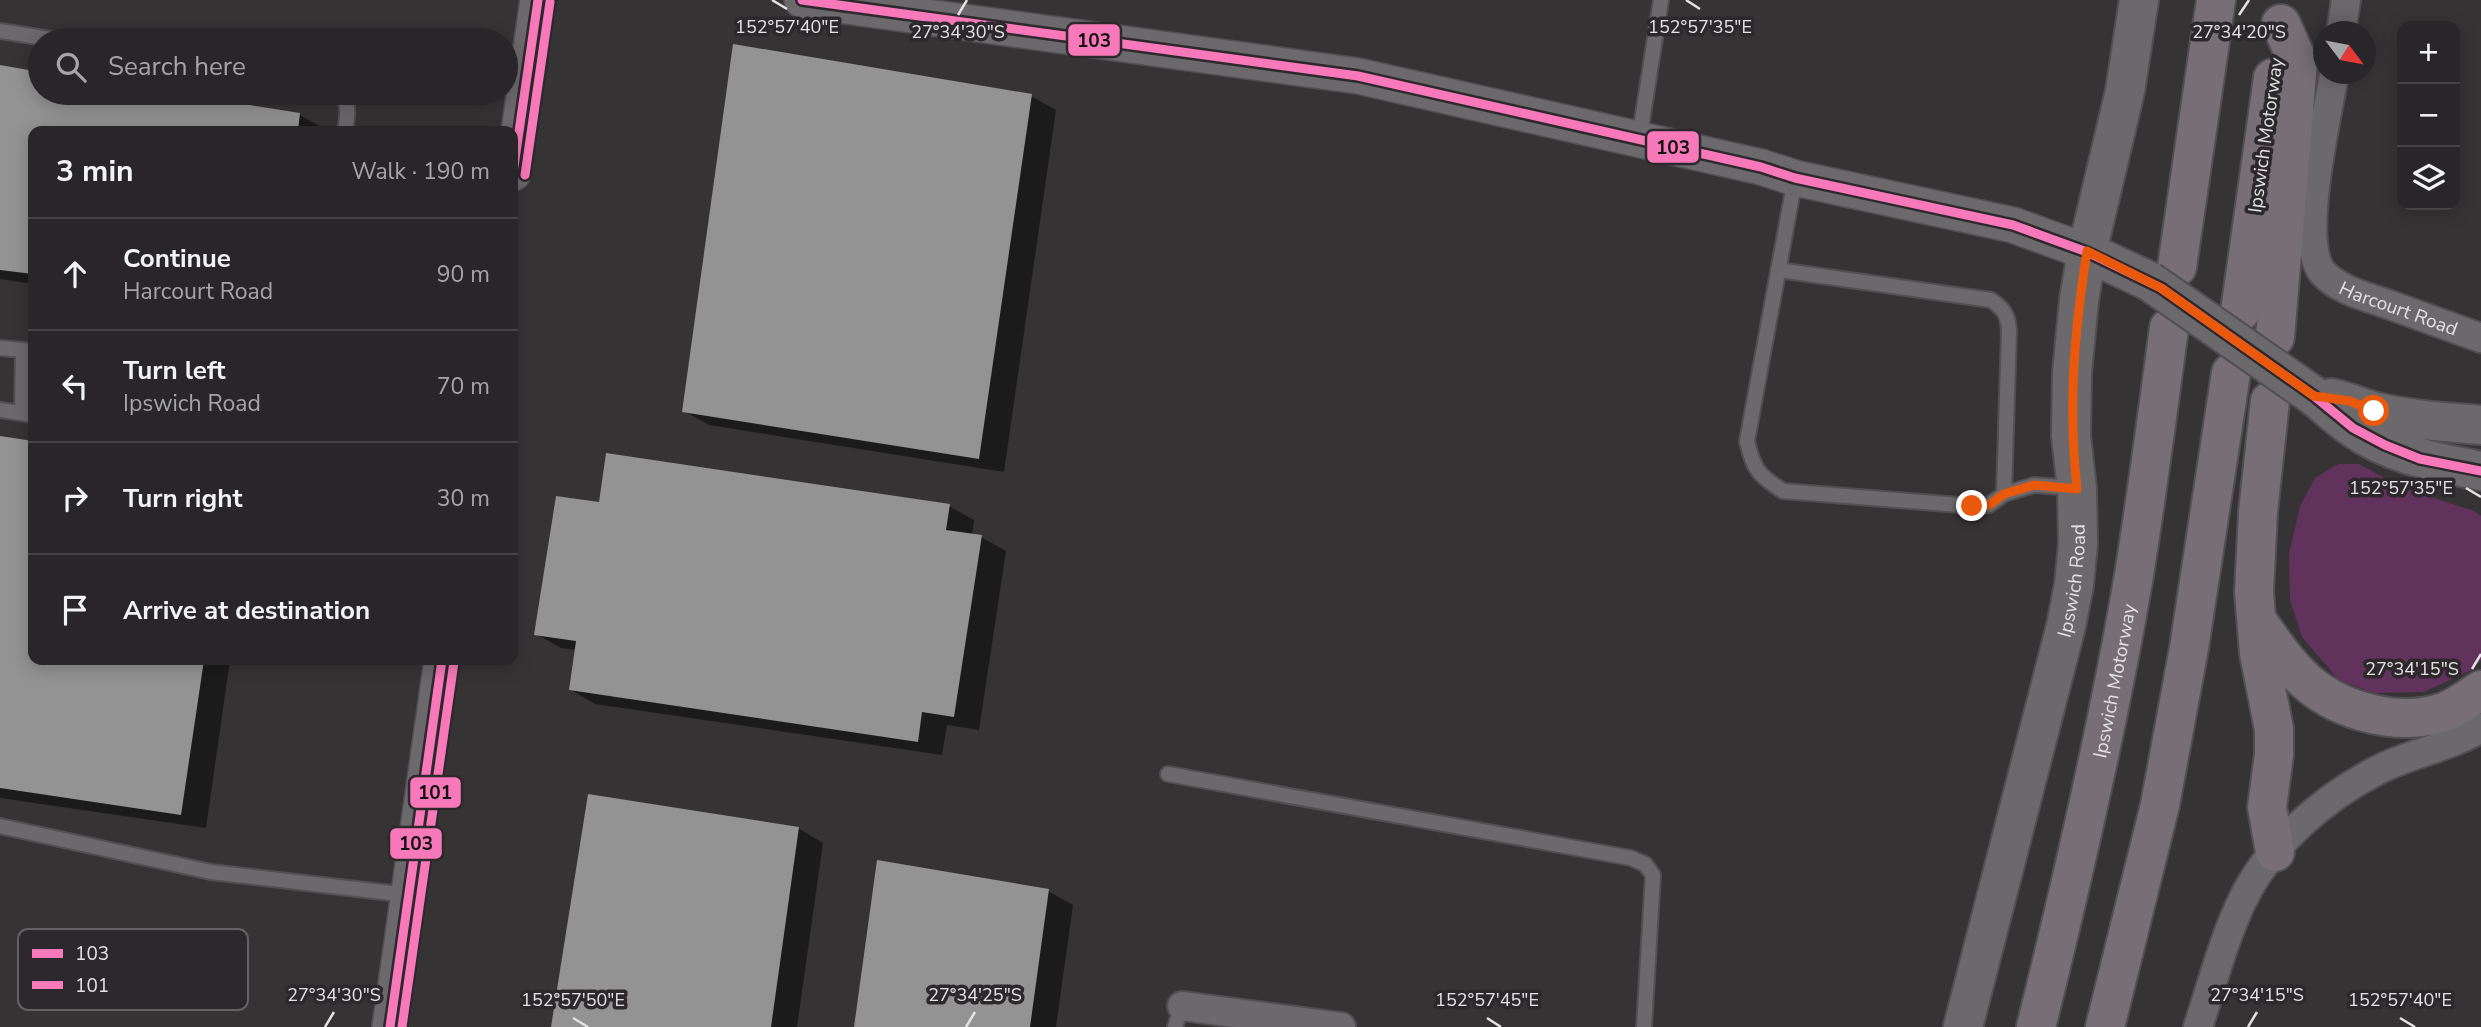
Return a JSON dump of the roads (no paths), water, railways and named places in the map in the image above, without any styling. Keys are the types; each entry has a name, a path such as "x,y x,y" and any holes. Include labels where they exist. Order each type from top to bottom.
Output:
{"highway":[{"path":"2163,274 2216,0"},
{"path":"2275,337 2298,62 2282,12"},
{"name":"Ipswich Motorway","path":"2240,312 2282,12"},
{"name":"Ipswich Motorway","path":"2036,1027 2085,826 2134,576 2169,328"},
{"path":"2105,1027 2160,805 2189,648 2231,373"},
{"path":"2270,401 2258,512 2254,592 2259,653 2274,729 2274,755 2267,807 2275,852"},
{"path":"2256,619 2291,666 2306,681 2323,695 2351,708 2380,715 2411,718 2443,712 2481,691"}],"main road":[{"name":"Ipswich Road","path":"1963,1027 2066,626 2074,585 2078,544 2077,489 2071,436 2072,373 2087,251 2125,91 2139,0"},
{"path":"2087,251 2163,274 2353,428 2420,460 2481,471"},
{"path":"2314,396 2350,401 2374,411 2400,416 2481,425"}],"street":[{"path":"518,138 538,0"},
{"path":"806,0 1358,76 1761,167 1795,178 2013,225 2087,251"},
{"path":"2343,21 2346,0"},
{"name":"Harcourt Road","path":"2332,84 2313,204 2311,236 2314,256 2321,271 2342,288 2481,338"},
{"path":"390,1027 441,665"},
{"path":"2198,1027 2242,901 2275,852 2314,813 2360,779 2405,758 2462,740 2481,728"},
{"path":"1178,1017 1340,1027"}],"lane":[{"path":"1639,140 1661,0"},
{"path":"0,31 28,35"},
{"path":"346,105 346,126"},
{"path":"1795,178 1747,441 1752,463 1764,479 1783,491 1972,506 1989,505 2004,494 2034,485 2077,489"},
{"path":"1778,270 1991,300 2003,309 2008,317 2009,331 2004,494"},
{"path":"0,348 28,351 28,414 0,410"},
{"path":"1168,774 1631,858 1645,864 1653,875 1644,1027"},
{"path":"0,827 211,872 408,895"}]}
